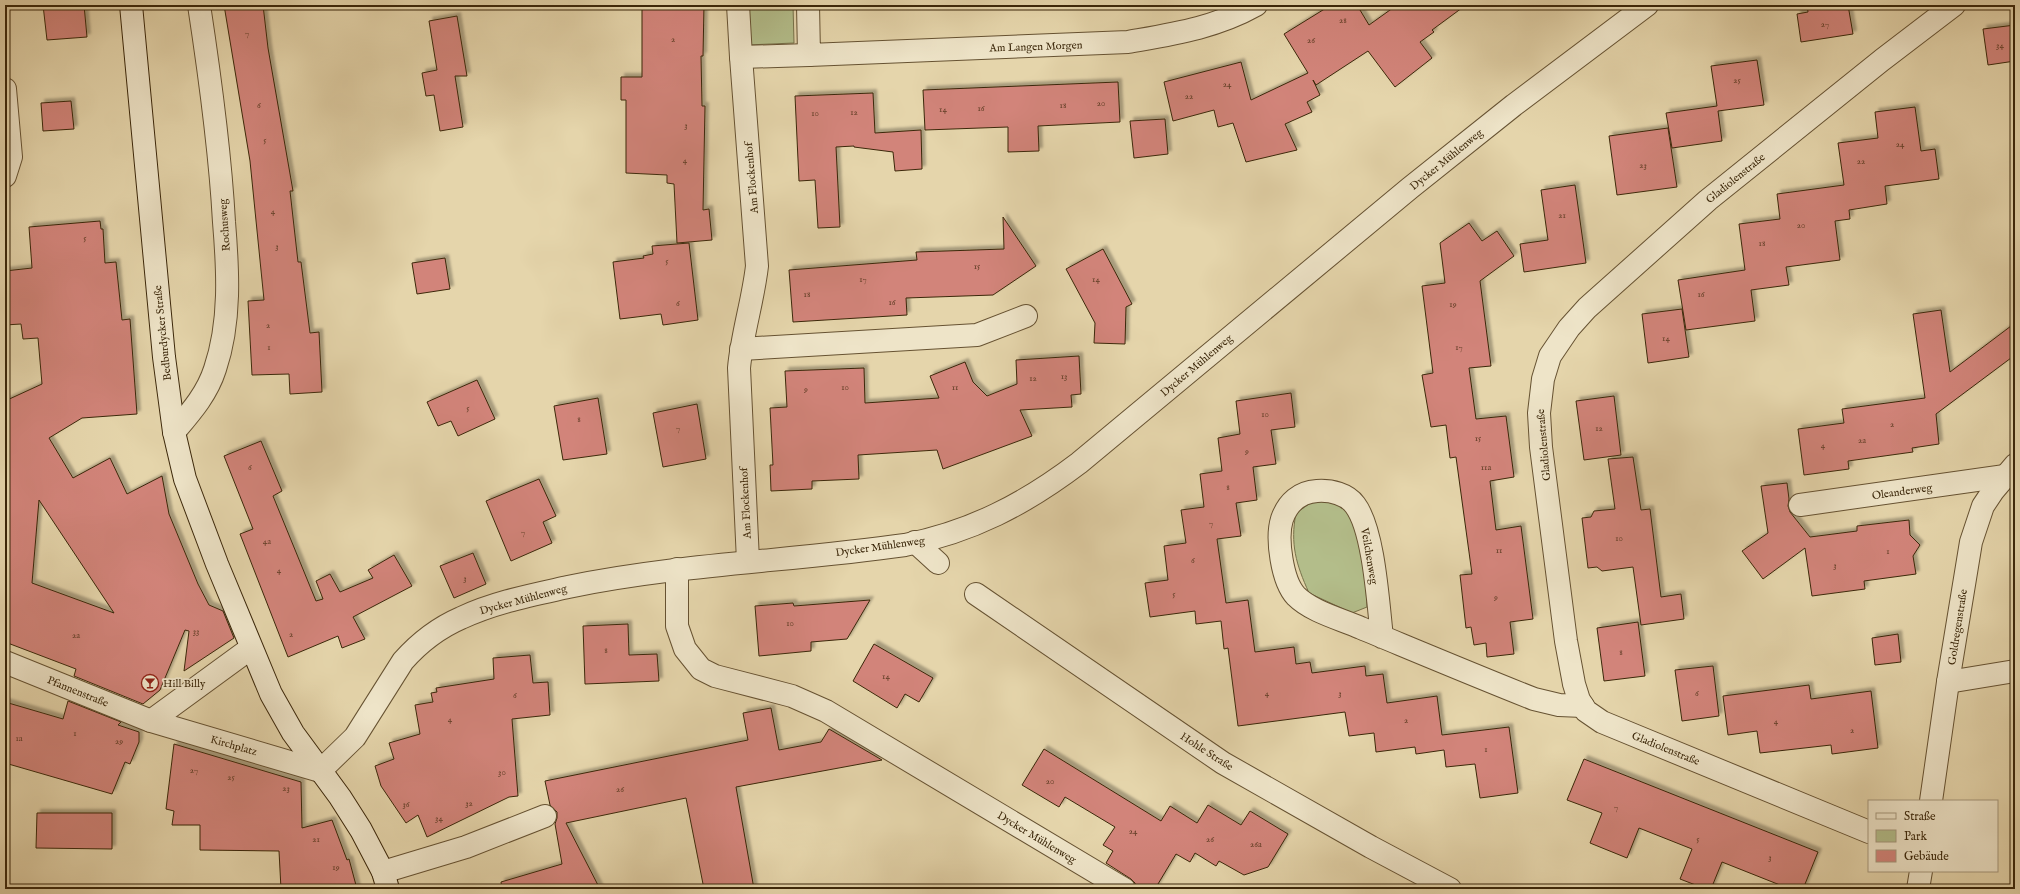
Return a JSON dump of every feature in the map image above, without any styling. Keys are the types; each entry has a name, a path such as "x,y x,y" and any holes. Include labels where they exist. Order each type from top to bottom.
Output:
{"street":[{"name":"Bedburdycker Straße","path":"131,5 164,357 174,432 190,494 251,648 281,714 320,771"},
{"name":"Rochusweg","path":"174,432 200,401 209,384 220,350 226,312 228,278 223,203 214,115 199,5"},
{"name":"Am Flockenhof","path":"738,5 757,266 741,350 739,388 748,562"},
{"path":"808,5 809,55"},
{"name":"Am Langen Morgen","path":"741,57 1128,42 1163,38 1198,29 1256,5"},
{"name":"Dycker Mühlenweg","path":"320,771 355,737 403,661 427,638 460,618 499,603 594,582 677,569 884,548 954,532 981,523 1018,504 1066,472 1410,188 1514,105 1647,5"},
{"name":"Gladiolenstraße","path":"1868,832 1602,722 1586,711 1582,706 1574,684 1566,641 1541,447 1539,402 1543,379 1550,356 1569,328 1587,308 1708,200 1882,60 1954,5"},
{"path":"5,89 10,157 5,176"},
{"path":"741,350 977,335 1026,316"},
{"name":"Oleanderweg","path":"1800,505 2010,471"},
{"name":"Goldregenstraße","path":"1931,800 1948,682 1971,542 1976,523 1983,506 2010,471"},
{"name":"Veilchenweg","path":"1382,637 1369,536 1362,516 1355,504 1345,496 1323,490 1302,494 1293,500 1287,507 1279,529 1280,548 1284,568 1296,596 1317,609 1382,637 1534,700 1559,705 1582,706"},
{"path":"915,542 938,563"},
{"name":"Dycker Mühlenweg","path":"677,569 678,626 685,649 701,669 716,676 792,696 826,711 1124,889"},
{"name":"Hohle Straße","path":"976,594 1235,770 1371,847 1450,889"},
{"path":"151,721 251,648"},
{"name":"Pfannenstraße","path":"5,662 151,721"},
{"path":"1948,682 2015,672"},
{"name":"Kirchplatz","path":"151,721 320,771"},
{"path":"320,771 340,797 358,825 386,880 545,816"},
{"path":"1918,889 1921,872"}],"green space":[{"path":"746,5 793,5 794,43 747,45"},
{"path":"1328,501 1345,507 1352,516 1364,554 1367,607 1352,613 1309,593 1295,554 1294,524 1296,513 1312,502"}],"building":[{"path":"43,5 84,5 87,37 47,40"},
{"path":"224,5 263,5 268,48 293,191 290,191 298,262 301,262 310,333 319,332 322,392 290,394 289,374 252,375 248,301 264,300 250,161"},
{"path":"642,5 704,5 703,56 701,56 702,106 705,106 703,210 709,209 712,240 677,243 674,184 667,183 667,175 626,173 626,100 621,100 621,77 642,77"},
{"path":"1331,5 1357,5 1369,25 1397,5 1466,5 1432,30 1434,32 1420,42 1432,58 1395,87 1368,51 1316,85 1313,80 1320,95 1307,102 1312,112 1285,124 1297,150 1246,162 1233,123 1218,127 1214,110 1173,121 1164,82 1241,62 1251,100 1308,73 1284,34"},
{"path":"1807,5 1848,5 1853,34 1801,42 1797,14 1808,12"},
{"path":"457,16 467,76 455,76 463,127 440,131 434,95 426,96 422,73 437,70 429,21"},
{"path":"2015,25 2015,61 1988,65 1983,29"},
{"path":"1757,60 1764,105 1718,111 1722,141 1672,148 1666,113 1717,106 1711,66"},
{"path":"1118,82 1120,122 1038,126 1039,151 1008,152 1008,127 925,130 923,90"},
{"path":"873,93 875,133 921,130 922,169 895,171 893,152 854,146 836,147 840,227 818,228 815,180 799,181 795,96"},
{"path":"71,101 74,129 43,131 41,103"},
{"path":"1915,107 1921,151 1935,149 1939,179 1885,186 1887,204 1849,210 1850,219 1835,221 1840,260 1786,267 1789,285 1751,290 1755,321 1686,330 1678,280 1745,270 1739,224 1780,219 1777,194 1844,185 1838,143 1878,138 1875,112"},
{"path":"1165,119 1168,154 1134,158 1130,121"},
{"path":"1668,128 1677,187 1617,195 1609,136"},
{"path":"1575,185 1586,263 1524,272 1520,244 1548,240 1541,190"},
{"path":"1003,217 1036,266 993,295 906,298 907,315 793,322 789,270 917,260 916,252 1004,249"},
{"path":"100,221 101,229 103,229 105,263 116,262 122,320 130,319 137,414 82,418 49,438 73,478 110,458 127,494 162,476 169,514 198,584 209,605 223,611 234,638 184,671 189,631 185,630 160,690 143,704 74,676 76,669 5,642 5,401 42,384 38,338 23,339 21,324 5,325 5,271 32,268 29,227","holes":["39,500 114,613 32,583"]},
{"path":"1469,223 1482,241 1497,231 1514,256 1480,281 1491,366 1469,368 1476,419 1506,416 1514,477 1490,481 1496,530 1521,526 1533,619 1510,622 1514,654 1487,657 1486,643 1474,645 1471,627 1466,628 1460,575 1472,574 1456,457 1450,458 1446,425 1431,427 1422,375 1433,373 1422,286 1445,283 1440,243"},
{"path":"689,243 698,320 663,325 661,314 620,319 613,262 644,258 643,256 653,254 652,246"},
{"path":"1103,249 1132,304 1126,307 1125,344 1094,343 1095,323 1066,269"},
{"path":"445,258 450,289 417,294 412,263"},
{"path":"1682,309 1689,357 1648,363 1642,314"},
{"path":"1941,310 1950,372 2015,323 2015,355 1936,414 1939,444 1912,448 1913,452 1848,461 1849,469 1804,475 1798,429 1844,423 1842,409 1925,398 1913,314"},
{"path":"1079,356 1081,394 1071,395 1072,407 1020,410 1032,436 943,469 937,450 858,455 859,479 812,481 812,489 771,491 770,465 773,465 770,408 787,407 785,371 864,368 865,403 939,398 930,376 965,362 973,382 987,396 1017,384 1016,360"},
{"path":"477,380 495,419 458,436 451,421 438,426 427,402"},
{"path":"1291,393 1295,427 1271,430 1276,464 1253,467 1257,500 1236,503 1241,536 1217,539 1226,603 1248,600 1255,652 1294,647 1296,664 1310,662 1312,673 1365,666 1366,676 1383,674 1387,703 1437,696 1442,735 1509,727 1518,793 1480,798 1475,764 1446,767 1444,750 1416,754 1415,747 1376,752 1374,733 1349,736 1345,712 1238,726 1228,648 1224,649 1221,621 1196,624 1195,611 1150,617 1145,583 1168,580 1164,546 1186,543 1181,510 1204,507 1200,474 1222,471 1218,438 1240,434 1236,401"},
{"path":"1614,396 1621,455 1584,460 1576,401"},
{"path":"598,398 607,454 563,460 554,406"},
{"path":"697,404 706,459 663,467 653,413"},
{"path":"261,441 282,491 273,496 316,601 323,599 316,581 330,574 340,592 373,578 368,570 394,555 412,586 353,617 365,639 342,648 338,636 288,657 240,534 253,529 224,456"},
{"path":"1633,457 1641,510 1650,509 1661,597 1681,594 1684,619 1641,625 1633,567 1602,571 1597,567 1588,568 1582,518 1591,517 1594,511 1615,509 1608,459"},
{"path":"539,479 556,516 543,522 552,543 511,561 486,501"},
{"path":"1787,483 1789,499 1788,506 1790,512 1810,537 1857,531 1857,526 1909,520 1910,535 1920,545 1913,556 1916,574 1864,581 1865,589 1812,596 1805,548 1763,579 1742,551 1768,533 1761,486"},
{"path":"473,553 486,584 454,598 440,566"},
{"path":"870,600 847,639 811,642 811,651 759,656 755,606 793,603 794,606"},
{"path":"1638,622 1645,676 1604,681 1597,628"},
{"path":"628,624 629,655 657,654 659,681 585,684 583,626"},
{"path":"1898,634 1901,662 1875,665 1872,638"},
{"path":"874,644 933,678 919,702 905,694 897,708 853,681"},
{"path":"530,655 533,683 548,682 550,715 512,719 518,796 509,797 427,837 418,815 406,823 381,786 375,766 394,759 389,743 420,734 415,705 433,702 431,693 437,692 436,688 494,679 493,658"},
{"path":"1713,666 1719,716 1682,721 1675,670"},
{"path":"1809,685 1811,699 1871,691 1878,748 1832,754 1831,745 1760,753 1757,731 1728,735 1723,696"},
{"path":"68,701 121,722 118,725 139,732 139,742 130,764 125,762 112,794 5,763 5,702 63,719"},
{"path":"771,708 779,750 821,742 829,729 882,760 736,787 754,889 704,889 686,798 566,823 600,889 502,889 501,882 562,864 555,824 557,812 550,805 545,781 748,740 743,713"},
{"path":"174,744 301,782 302,828 332,820 347,860 349,859 357,889 281,889 279,851 200,850 200,825 172,825 174,811 166,809"},
{"path":"1044,749 1161,821 1170,806 1197,823 1208,805 1241,825 1250,811 1288,834 1268,867 1244,875 1219,861 1216,866 1195,853 1190,862 1176,854 1155,889 1136,889 1135,883 1131,879 1106,863 1113,851 1103,845 1115,827 1065,797 1059,807 1022,785"},
{"path":"1584,759 1818,852 1803,889 1790,889 1722,862 1711,889 1706,889 1680,879 1692,849 1639,828 1627,858 1590,843 1602,813 1567,800"},
{"path":"37,813 112,813 112,849 36,848"}],"place":[{"name":"Hill Billy","path":"150,683"}]}
